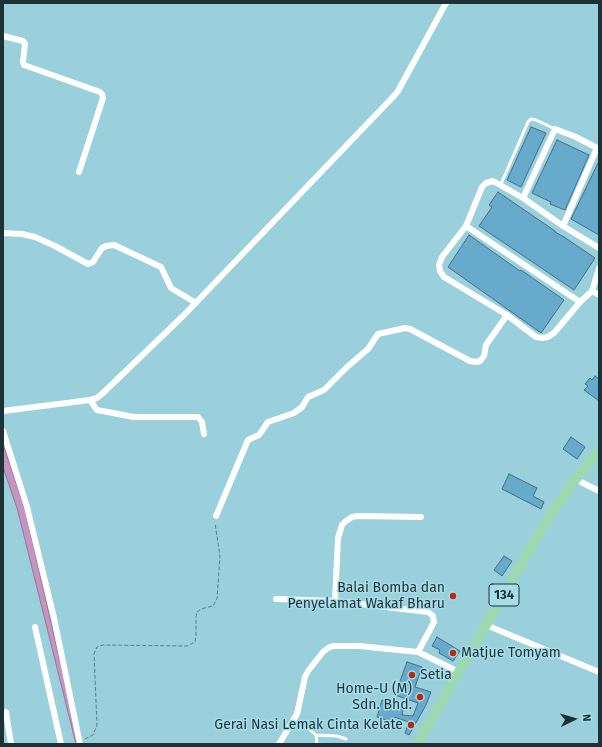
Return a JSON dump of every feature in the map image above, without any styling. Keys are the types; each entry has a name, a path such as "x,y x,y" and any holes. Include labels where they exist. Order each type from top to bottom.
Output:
{"main road":[{"name":"134","path":"419,744 541,530 575,479 599,451"}],"street":[{"path":"3,411 90,400 97,398 103,393 196,303 392,98 398,91 446,3"},
{"path":"3,36 23,41 26,44 22,62 24,65 102,94 103,98 79,172"},
{"path":"523,198 555,129 598,148 563,226"},
{"path":"599,248 563,226 501,184 493,181 486,183 482,187 466,226 442,257 439,265 440,271 444,277 507,315 536,337 542,338 548,337 554,333 580,302 592,291 599,268"},
{"path":"466,226 580,302"},
{"path":"3,233 22,234 35,237 88,264 93,262 102,248 114,245 161,267 171,288 196,303"},
{"path":"592,291 599,295"},
{"path":"216,516 248,440 259,435 268,422 295,412 302,407 308,397 323,390 368,349 378,334 405,328 410,329 470,361 476,362 481,360 484,356 486,345 507,315"},
{"path":"90,400 97,410 134,417 198,417 202,422 204,434"},
{"path":"3,431 26,507 54,618 79,742"},
{"path":"575,479 599,492"},
{"path":"335,601 338,538 342,525 352,517 358,516 421,517"},
{"path":"276,599 335,601 425,611 431,614 434,619 433,625 418,652"},
{"path":"486,625 599,672"},
{"path":"35,627 61,744"},
{"path":"279,744 297,714 305,677 308,671 323,652 333,646 359,646 418,652 459,672"},
{"path":"6,712 12,744"}],"lane":[{"path":"501,184 528,122 531,119 536,120 555,129"},
{"path":"293,721 308,727 316,735 317,744"},
{"path":"316,735 337,736 346,739"}],"path":[{"path":"79,742 91,737 98,725 94,654 97,647 103,645 188,646 195,642 197,612 201,609 213,606 217,599 220,556 215,520 216,516"}],"shaded area":[{"path":"3,444 25,510 79,744 76,744 17,508 3,467"}],"building":[{"path":"531,127 546,133 521,187 507,180"},
{"path":"557,140 589,155 565,210 550,204 551,202 532,193"},
{"path":"599,161 599,235 571,219"},
{"path":"498,192 595,258 574,290 479,226 492,207 489,205"},
{"path":"469,235 564,300 541,333 448,267"},
{"path":"595,376 599,379 599,401 584,390 588,386 585,384 590,378 592,380"},
{"path":"571,437 585,447 577,459 563,449"},
{"path":"509,474 537,488 533,496 544,502 541,509 502,489"},
{"path":"504,556 512,561 502,576 494,570"},
{"path":"437,637 460,651 453,661 439,653 440,650 432,646"},
{"path":"407,662 422,667 415,687 431,692 426,705 409,735 405,733 409,722 394,717 393,722 377,717 382,700 389,702 387,706 403,710 402,715 413,716 418,703 395,695"}],"place":[{"name":"Balai Bomba dan Penyelamat Wakaf Bharu","path":"453,596"},
{"name":"Matjue Tomyam","path":"453,653"},
{"name":"Setia","path":"412,675"},
{"name":"Home-U (M) Sdn. Bhd.","path":"420,697"},
{"name":"Gerai Nasi Lemak Cinta Kelate","path":"411,725"}]}
